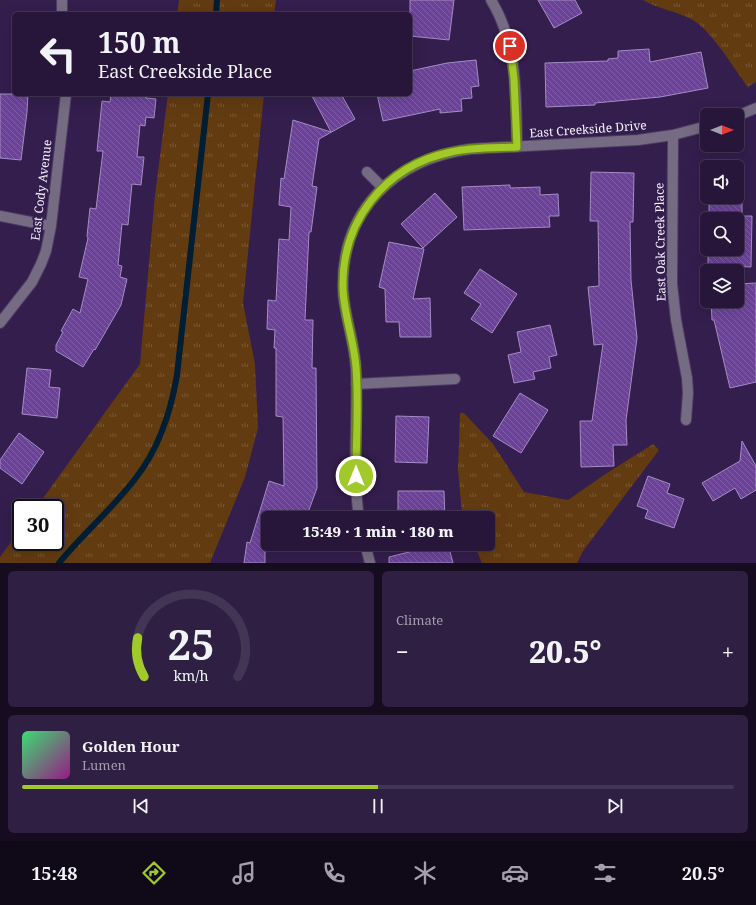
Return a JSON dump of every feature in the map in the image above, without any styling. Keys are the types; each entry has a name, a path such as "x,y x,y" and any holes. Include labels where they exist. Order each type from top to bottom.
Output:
{"street":[{"path":"62,0 62,12"},
{"path":"491,0 506,32 512,53 517,147"},
{"name":"East Cody Avenue","path":"0,323 23,295 36,275 46,251 51,226 66,96"},
{"path":"744,113 756,108"},
{"name":"East Creekside Drive","path":"358,511 356,488 356,384 354,351 343,295 345,260 347,247 356,223 369,204 383,188 406,170 433,157 451,152 470,149 618,141 673,135 700,128"},
{"name":"East Oak Creek Place","path":"673,135 672,284 676,320 687,378 688,394 686,420"},
{"path":"367,172 383,188"},
{"path":"0,216 51,226"},
{"path":"356,384 455,379"},
{"path":"366,551 369,563"}],"green space":[{"path":"179,0 276,0 274,12 177,12"},
{"path":"643,0 756,0 756,82 748,87 722,50 699,24 685,16 655,6"},
{"path":"168,96 264,96 243,303 255,364 258,428 245,477 210,563 0,563 0,557 12,541 12,551 64,551 64,499 42,499 140,364 155,195"},
{"path":"460,413 464,413 493,444 524,492 568,500 653,444 659,450 583,551 577,563 482,563 477,551 495,551 495,511 462,511 458,469"}],"building":[{"path":"410,0 454,0 449,40 412,36 412,12 410,12"},
{"path":"538,0 575,0 582,13 554,28"},
{"path":"649,49 650,62 701,52 708,88 660,97 595,103 595,105 546,107 545,63 608,61 608,59 618,58 618,51"},
{"path":"476,60 479,86 471,87 472,98 461,99 462,111 440,113 440,109 383,121 377,96 412,96 412,71 447,63"},
{"path":"0,94 28,96 21,160 0,158"},
{"path":"111,96 146,96 146,98 156,99 154,118 146,117 145,126 140,125 137,157 144,157 141,185 132,184 128,225 122,224 118,265 122,266 120,277 127,279 121,305 95,350 94,349 83,367 56,351 56,345 63,332 61,331 73,309 80,313 88,279 79,277 88,238 90,208 96,209 103,151 97,151 102,101 110,102"},
{"path":"312,96 342,96 355,119 319,139 312,186 317,187 311,232 309,232 305,320 313,320 312,368 316,368 317,488 309,511 261,511 261,551 265,551 265,563 244,563 247,542 250,543 269,481 284,486 283,417 276,416 276,348 274,348 275,330 267,329 268,300 276,301 279,239 289,240 291,207 279,205 281,178 284,179 293,120 331,132"},
{"path":"591,172 634,173 633,222 630,222 631,280 637,338 626,420 627,445 613,445 614,466 581,467 580,421 592,421 603,344 594,345 588,287 599,286 598,221 590,221"},
{"path":"510,185 510,188 540,187 540,195 558,194 559,216 549,216 550,227 464,230 462,187"},
{"path":"435,193 457,217 423,248 401,224"},
{"path":"709,204 742,204 742,212 709,212"},
{"path":"744,216 752,216 751,267 744,267 744,264 708,264 708,256 744,256"},
{"path":"389,242 424,249 413,299 430,298 431,337 400,337 399,322 386,322 385,289 379,287"},
{"path":"480,269 517,294 492,333 471,319 481,304 464,293"},
{"path":"756,283 756,382 730,388 714,320 712,320 711,308 744,308 744,284"},
{"path":"550,325 557,355 549,357 551,368 533,372 535,379 514,383 508,355 521,352 517,332"},
{"path":"27,368 51,370 49,387 60,388 57,418 22,414"},
{"path":"520,393 548,410 521,453 493,436"},
{"path":"396,416 429,417 427,463 395,462"},
{"path":"19,433 44,452 22,484 0,468 0,460"},
{"path":"742,441 756,466 756,490 741,499 735,488 713,501 702,483 740,461"},
{"path":"648,476 670,484 667,493 684,499 674,528 645,518 648,510 637,506"},
{"path":"398,491 444,491 445,511 398,511"},
{"path":"413,551 450,551 453,563 389,563 389,557"}],"waterway":[{"path":"216,12 217,0"},
{"path":"59,563 117,501 135,479 157,443 167,416 177,375 208,96"}],"route":[{"path":"356,476 356,368 353,341 343,295 343,275 347,247 351,235 365,208 378,193 394,178 412,166 433,157 451,152 470,149 517,147 513,61 510,46"}]}
